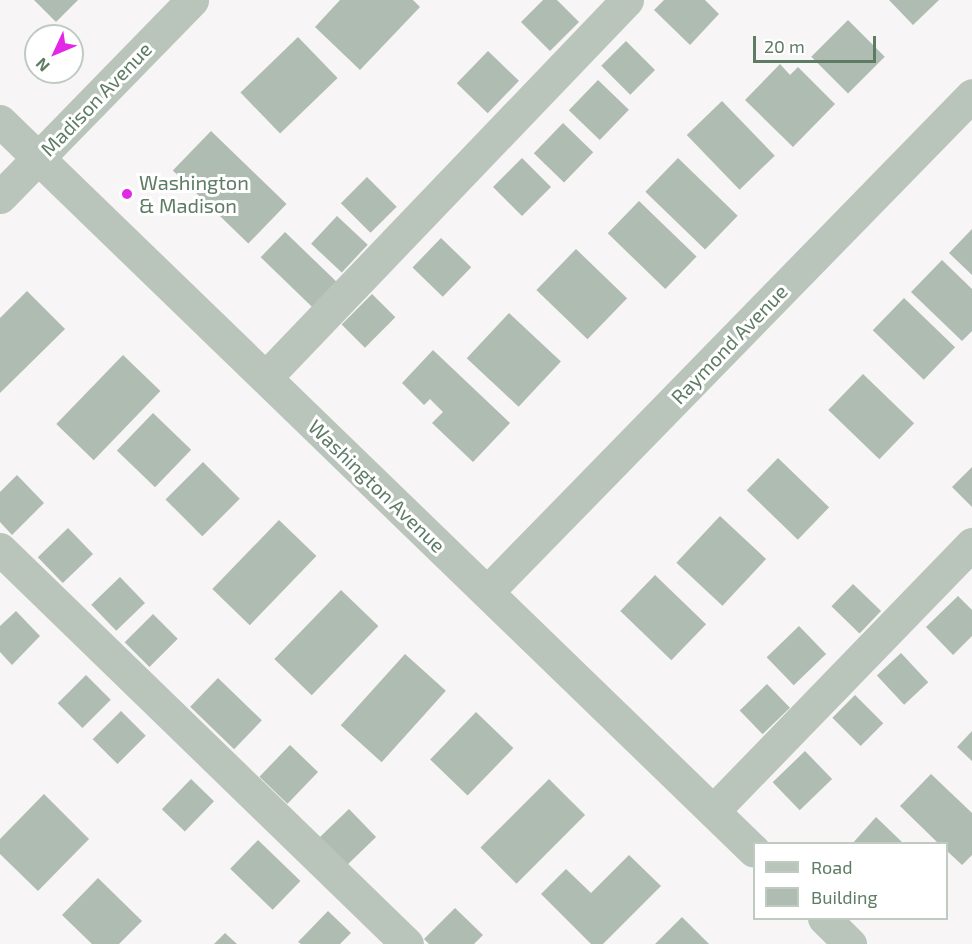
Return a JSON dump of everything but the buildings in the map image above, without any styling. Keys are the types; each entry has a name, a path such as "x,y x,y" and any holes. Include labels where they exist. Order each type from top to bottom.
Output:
{"street":[{"name":"Madison Avenue","path":"0,197 192,0"},
{"path":"266,377 627,0"},
{"name":"Raymond Avenue","path":"487,592 972,95"},
{"name":"Washington Avenue","path":"0,121 753,850"},
{"path":"713,811 972,544"},
{"path":"0,549 407,944"},
{"path":"826,920 850,944"}],"place":[{"name":"Washington & Madison","path":"127,194"}]}
